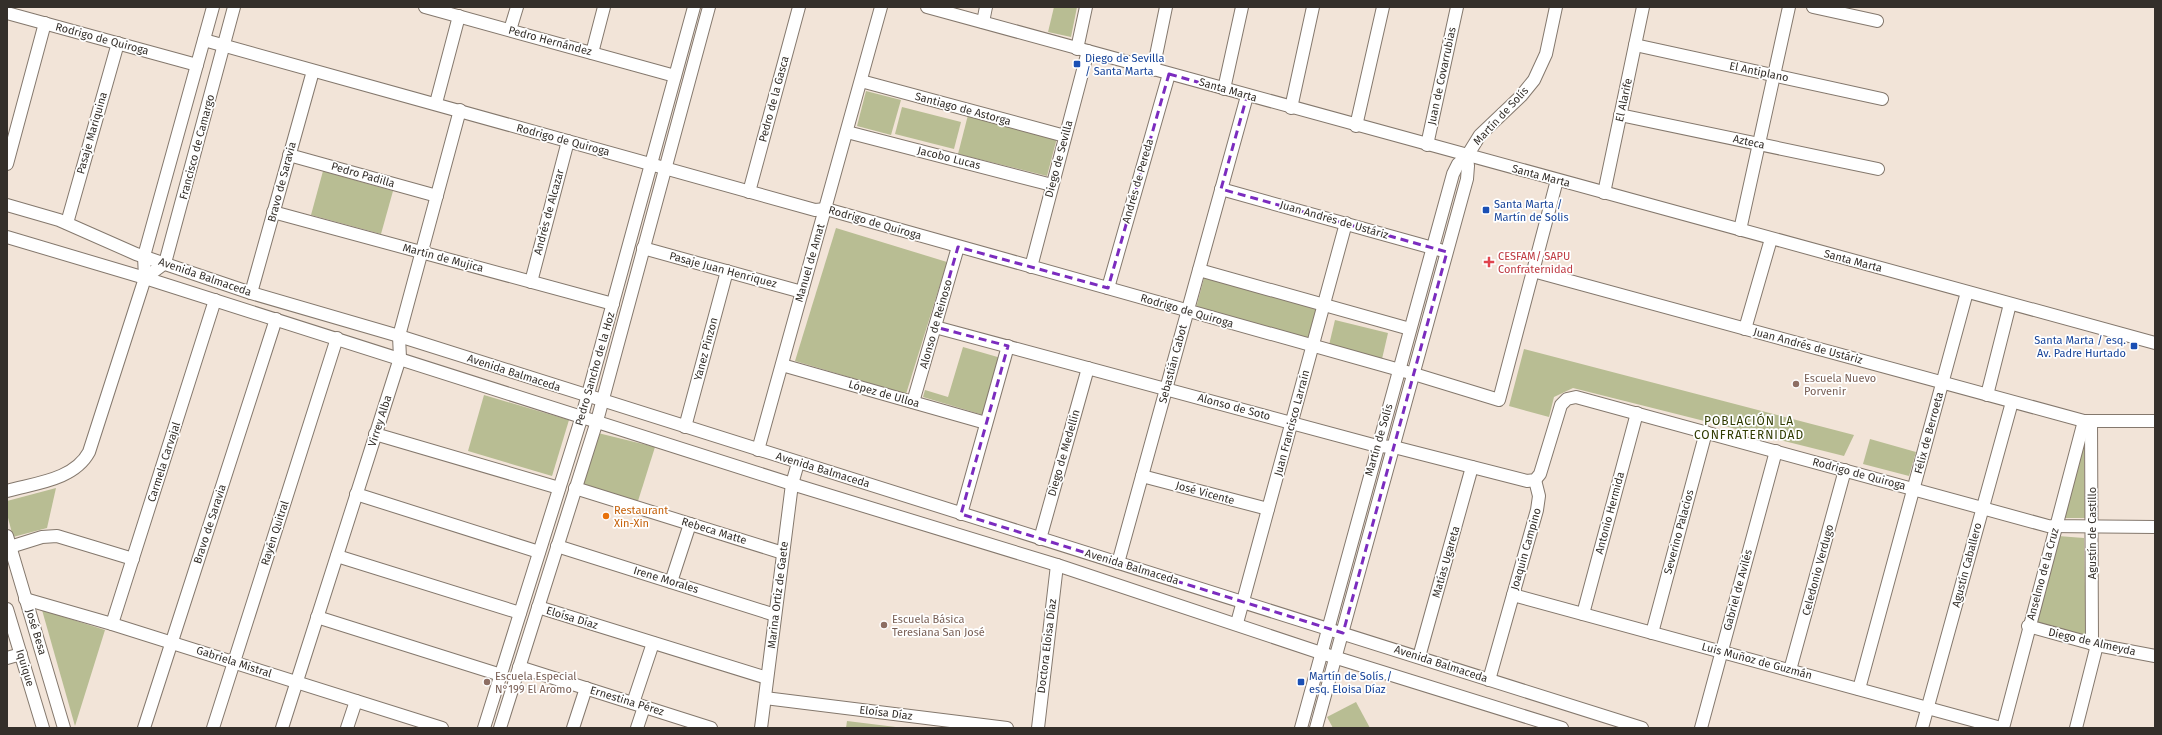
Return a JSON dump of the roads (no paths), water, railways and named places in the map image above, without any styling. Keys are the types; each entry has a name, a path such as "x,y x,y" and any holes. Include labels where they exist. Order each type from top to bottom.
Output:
{"street":[{"name":"Francisco de Camargo","path":"7,490 67,474 85,459 91,447 145,278 144,256 213,7"},
{"name":"Francisco de Camargo","path":"165,262 234,7"},
{"name":"Pedro Hernández","path":"424,7 675,76"},
{"path":"510,30 516,7"},
{"path":"592,53 604,7"},
{"name":"Pedro Sancho de la Hoz","path":"484,728 588,397 694,7"},
{"name":"Pedro Sancho de la Hoz","path":"500,728 602,401 709,7"},
{"name":"Pedro de la Gasca","path":"749,192 799,7"},
{"name":"Manuel de Amat","path":"758,450 881,7"},
{"name":"Santa Marta","path":"927,7 1290,108 2155,343"},
{"path":"983,22 986,7"},
{"name":"Diego de Sevilla","path":"1031,267 1065,136 1082,50 1086,7"},
{"path":"1153,70 1166,7"},
{"path":"1224,89 1242,7"},
{"path":"1290,108 1313,7"},
{"path":"1356,126 1383,7"},
{"name":"Juan de Covarrubias","path":"1427,145 1457,7"},
{"name":"Martín de Solís","path":"1301,728 1377,446 1455,169 1467,156 1480,135 1521,96 1534,80 1546,54 1556,7"},
{"name":"El Alarife","path":"1604,193 1643,7"},
{"path":"1740,230 1789,7"},
{"path":"1813,7 1877,21"},
{"name":"Rodrigo de Quiroga","path":"7,13 26,12 45,23 197,65"},
{"path":"436,103 459,16"},
{"path":"7,164 45,23"},
{"name":"Rodrigo de Quiroga","path":"204,40 224,47 436,103 815,210 826,209 1414,374 1499,400 1533,271"},
{"name":"Pasaje Mariquina","path":"67,223 118,43"},
{"name":"El Antiplano","path":"1635,45 1882,99"},
{"name":"Bravo de Saravia","path":"251,293 313,70"},
{"name":"Andrés de Pereda","path":"1108,288 1169,74"},
{"name":"Santiago de Astorga","path":"861,81 1065,136"},
{"name":"Sebastián Cabot","path":"1118,563 1247,96"},
{"name":"Virrey Alba","path":"282,728 400,358 399,336 460,110"},
{"name":"Azteca","path":"1620,115 1878,170"},
{"name":"Jacobo Lucas","path":"847,132 1052,185"},
{"name":"Andrés de Alcazar","path":"531,282 568,141"},
{"name":"Pedro Padilla","path":"289,155 437,196"},
{"name":"Martín de Solís","path":"1316,728 1468,173 1467,156"},
{"path":"1533,271 1557,180"},
{"name":"Juan Andrés de Ustáriz","path":"1222,189 1447,252"},
{"name":"Avenida Balmaceda","path":"7,205 67,223 119,248 165,262 251,293 399,336 588,397 1642,728"},
{"name":"Martín de Mujica","path":"273,212 613,304"},
{"name":"Juan Francisco Larraín","path":"1237,623 1346,223"},
{"name":"Avenida Balmaceda","path":"7,236 337,338 792,484 1057,565 1237,623 1321,653 1562,728"},
{"path":"1746,329 1771,239"},
{"name":"Alonso de Reinoso","path":"913,402 958,246"},
{"name":"Pasaje Juan Henríquez","path":"643,248 802,292"},
{"path":"145,278 165,262"},
{"path":"1199,270 1410,329"},
{"name":"Yanez Pinzon","path":"685,427 727,271"},
{"name":"Juan Andrés de Ustáriz","path":"1533,271 2012,402 2087,421 2155,421"},
{"name":"Félix de Berroeta","path":"1860,689 1968,292"},
{"name":"Carmela Carvajal","path":"112,624 215,300"},
{"path":"1987,395 2010,304"},
{"name":"Bravo de Saravia","path":"144,728 276,319"},
{"name":"Alonso de Soto","path":"935,327 1377,446 1394,447 1522,481 1535,480"},
{"name":"Rayén Quitral","path":"214,728 337,338"},
{"path":"961,514 1008,346"},
{"name":"López de Ulloa","path":"782,365 986,423"},
{"name":"Diego de Medellín","path":"1040,538 1088,368"},
{"name":"Rodrigo de Quiroga","path":"1535,480 1542,470 1559,409 1567,399 1581,398 1914,489 2056,526 2155,527"},
{"name":"Agustín Caballero","path":"1922,728 2012,402"},
{"name":"Antonio Hermida","path":"1583,614 1638,413"},
{"name":"Anselmo de la Cruz","path":"2002,728 2028,626 2087,421"},
{"name":"Agustín de Castillo","path":"2076,728 2095,644 2087,421"},
{"name":"Severino Palacios","path":"1652,633 1706,432"},
{"path":"375,434 559,488"},
{"name":"Gabriel de Avilés","path":"1701,728 1776,451"},
{"name":"Marina Ortiz de Gaete","path":"761,728 792,484 798,463"},
{"name":"Matías Ugareta","path":"1419,658 1472,467"},
{"name":"Celedonio Verdugo","path":"1790,670 1845,470"},
{"name":"José Vicente","path":"1142,476 1268,509"},
{"name":"Joaquín Campino","path":"1489,680 1539,503 1535,480"},
{"name":"Rebeca Matte","path":"575,488 783,553"},
{"path":"356,494 539,552"},
{"path":"671,582 690,524"},
{"path":"9,541 57,536 133,559"},
{"name":"José Besa","path":"9,541 64,728"},
{"name":"Irene Morales","path":"557,546 775,615"},
{"path":"337,556 520,613"},
{"name":"Doctora Eloisa Díaz","path":"1038,728 1057,565"},
{"name":"Luis Muñoz de Guzmán","path":"1513,595 2002,728"},
{"name":"Gabriela Mistral","path":"25,599 172,642 297,682 356,701 412,723 442,728"},
{"name":"Eloísa Díaz","path":"538,607 767,678"},
{"name":"Iquique","path":"7,609 43,728"},
{"path":"317,617 501,675"},
{"name":"Diego de Almeyda","path":"2028,626 2095,644 2155,656"},
{"path":"637,728 639,705 653,643"},
{"path":"7,658 21,654"},
{"name":"Ernestina Pérez","path":"519,667 705,727"},
{"path":"573,728 586,688"},
{"name":"Eloísa Díaz","path":"765,698 965,725 1007,728"},
{"path":"347,728 356,701"}],"place":[{"name":"Diego de Sevilla / Santa Marta","path":"1077,64"},
{"name":"Santa Marta / Martín de Solis","path":"1486,210"},
{"name":"CESFAM/ SAPU Confraternidad","path":"1489,262"},
{"name":"Santa Marta / esq. Av. Padre Hurtado","path":"2134,346"},
{"name":"Escuela Nuevo Porvenir","path":"1796,384"},
{"name":"Restaurant Xin-Xin","path":"606,516"},
{"name":"Escuela Básica Teresiana San José","path":"884,625"},
{"name":"Escuela Especial N°199 El Aromo","path":"487,682"},
{"name":"Martín de Solís / esq. Eloisa Díaz","path":"1301,682"}],"district":[{"name":"POBLACIÓN LA CONFRATERNIDAD","path":"1749,428"}]}
